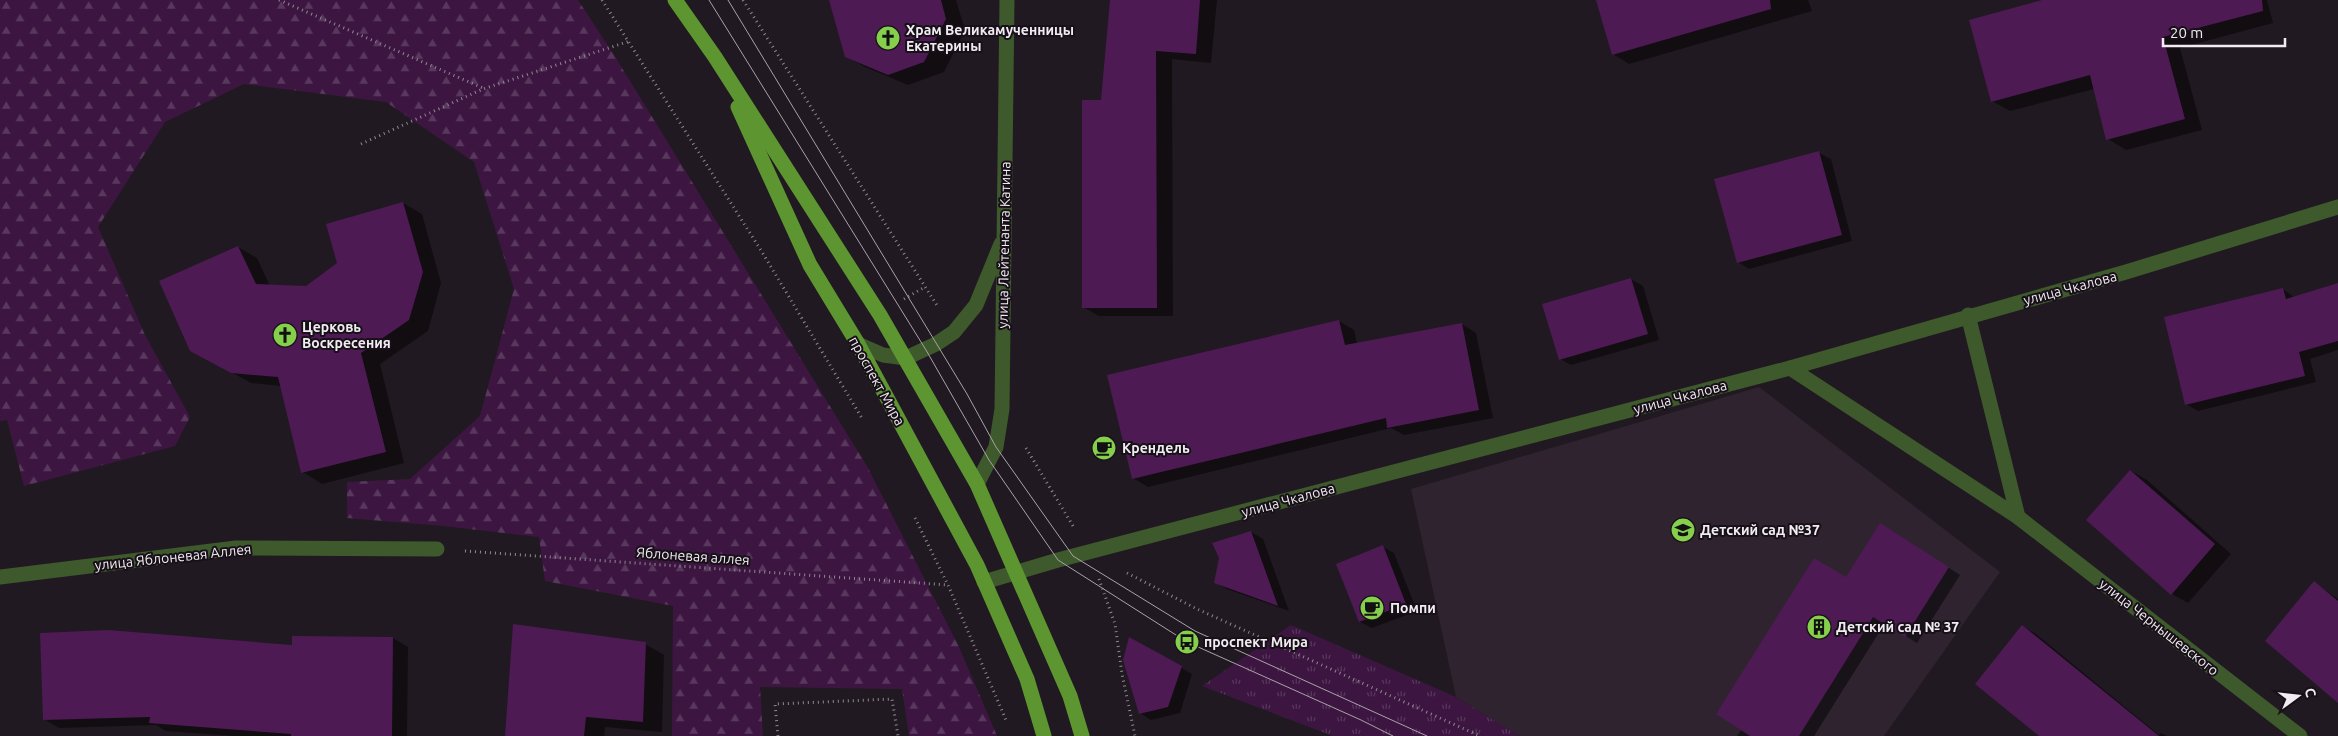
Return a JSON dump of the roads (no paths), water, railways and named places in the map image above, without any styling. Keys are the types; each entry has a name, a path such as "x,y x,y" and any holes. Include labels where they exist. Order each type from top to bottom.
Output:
{"main road":[{"path":"676,0 716,57 906,358 978,484 1070,696 1082,736"},
{"name":"проспект Мира","path":"716,57 810,265 858,344 984,582 1027,679 1044,736"}],"street":[{"name":"улица Лейтенанта Катина","path":"978,484 996,447 1002,409 1007,0"},
{"name":"улица Чкалова","path":"984,582 1790,368 2126,272 2338,208"},
{"path":"858,344 883,355 906,358 936,344 954,332 976,305 1004,237"},
{"path":"1968,316 2018,517"},
{"name":"улица Чернышевского","path":"1790,368 2018,517 2300,736"},
{"name":"улица Яблоневая Аллея","path":"0,576 236,548 437,549"}],"tram line":[{"path":"709,0 926,350 989,460 1058,560 1187,642 1393,736"},
{"path":"728,0 967,394 996,447 1073,556 1195,631 1427,736"}],"place":[{"name":"Храм Великамученницы Екатерины","path":"888,38"},
{"name":"Церковь Воскресения","path":"285,335"},
{"name":"Крендель","path":"1104,448"},
{"name":"Детский сад №37","path":"1683,530"},
{"name":"Помпи","path":"1372,608"},
{"name":"Детский сад № 37","path":"1819,627"},
{"name":"проспект Мира","path":"1187,642"}]}
